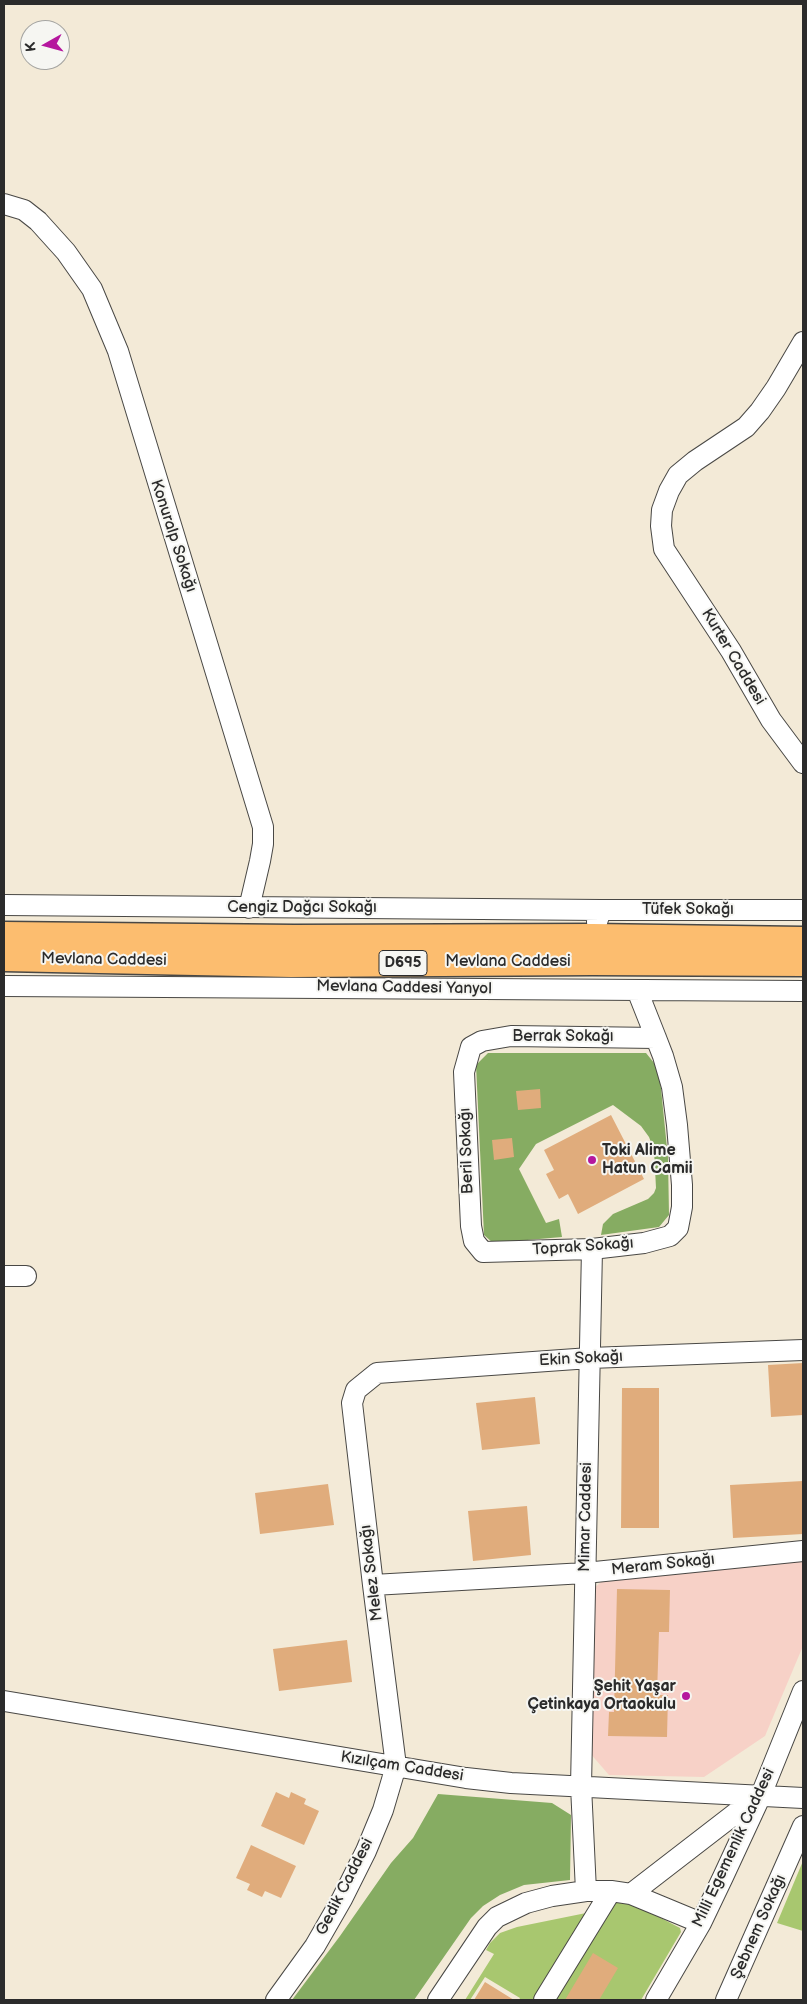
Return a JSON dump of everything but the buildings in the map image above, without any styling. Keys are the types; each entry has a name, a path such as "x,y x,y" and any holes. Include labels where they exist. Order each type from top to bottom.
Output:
{"main road":[{"name":"Mevlana Caddesi","path":"4,935 294,938 593,937 803,940"},
{"name":"Mevlana Caddesi","path":"4,958 292,964 803,963"}],"street":[{"name":"Konuralp Sokağı","path":"4,204 24,210 38,221 66,252 92,288 118,351 263,827 262,852 249,908"},
{"name":"Kurter Caddesi","path":"803,342 771,396 746,427 694,461 678,475 669,491 662,510 661,526 664,549 731,651 762,706 803,763"},
{"name":"Cengiz Dağcı Sokağı","path":"4,905 601,910"},
{"name":"Tüfek Sokağı","path":"601,910 803,910"},
{"path":"593,937 601,910"},
{"name":"Mevlana Caddesi Yanyol","path":"4,986 803,991"},
{"path":"637,990 656,1038"},
{"name":"Berrak Sokağı","path":"471,1047 482,1041 511,1036 656,1038"},
{"name":"Toprak Sokağı","path":"483,1252 592,1248 660,1240 670,1236 678,1228 682,1207 682,1185 677,1125 672,1087 656,1038"},
{"name":"Beril Sokağı","path":"471,1047 464,1072 470,1226 474,1241 483,1252"},
{"name":"Mimar Caddesi","path":"586,1891 580,1786 592,1248"},
{"path":"4,1276 26,1276"},
{"name":"Ekin Sokağı","path":"363,1383 377,1373 590,1358 803,1350"},
{"name":"Melez Sokağı","path":"363,1383 356,1390 352,1403 396,1766"},
{"name":"Meram Sokağı","path":"373,1585 585,1573 803,1551"},
{"name":"Milli Egemenlik Caddesi","path":"656,2000 701,1923 761,1794 803,1691"},
{"name":"Kızılçam Caddesi","path":"4,1701 396,1766 511,1783 761,1794 803,1798"},
{"name":"Gedik Caddesi","path":"276,2000 315,1946 342,1899 366,1851 383,1810 396,1766"},
{"path":"631,1894 761,1794"},
{"name":"Şebnem Sokağı","path":"726,2000 803,1826"},
{"path":"438,2000 474,1944 497,1917 508,1910 552,1896 586,1891 611,1891 631,1894 701,1923"},
{"path":"544,2000 611,1891"}],"shaded area":[{"name":"Şehit Yaşar Çetinkaya Ortaokulu","path":"803,1561 803,1646 765,1736 704,1777 609,1775 589,1752 593,1589 608,1576"}],"green space":[{"path":"488,1053 646,1053 659,1069 668,1158 669,1215 659,1227 601,1235 603,1224 613,1214 648,1199 656,1188 654,1150 649,1137 641,1126 613,1105 536,1144 519,1169 546,1223 559,1219 562,1237 493,1243 484,1235 476,1065"},
{"path":"438,1794 552,1803 571,1815 570,1880 524,1885 500,1895 483,1906 471,1918 414,2000 292,2000 391,1863 413,1838"},
{"path":"803,1861 803,1931 777,1923"},
{"path":"623,1898 680,1928 681,1932 641,2000 551,2000 608,1907"},
{"path":"591,1912 538,2000 519,2000 520,1998 485,1977 470,2000 465,2000 494,1954 486,1950 500,1933 517,1927"}],"place":[{"name":"Toki Alime Hatun Camii","path":"592,1160"},
{"name":"Şehit Yaşar Çetinkaya Ortaokulu","path":"686,1696"}]}
